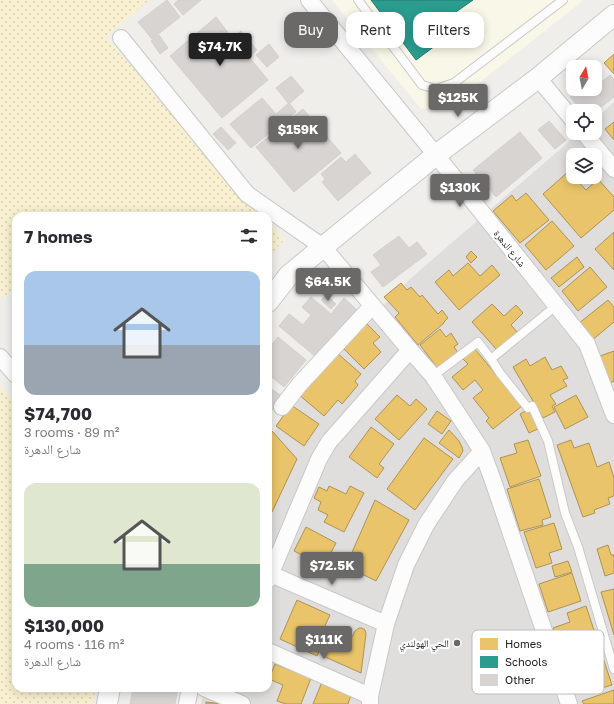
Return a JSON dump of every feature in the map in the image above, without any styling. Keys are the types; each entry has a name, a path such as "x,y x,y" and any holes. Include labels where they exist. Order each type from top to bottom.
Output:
{"street":[{"name":"شارع الدهرة","path":"309,0 436,155 587,344 614,415"},
{"path":"272,297 289,275 436,155 538,78 614,15"},
{"path":"121,38 247,194 323,247 433,376 482,451 544,630"},
{"path":"538,78 566,112"},
{"path":"590,140 614,169"},
{"path":"282,407 299,385 346,332 372,306"},
{"path":"272,569 319,459 329,442 410,350"},
{"path":"0,357 12,370"},
{"path":"272,653 370,700 386,624 406,565 426,525 455,481 482,451"},
{"path":"272,577 386,624"},
{"path":"107,704 109,692"},
{"path":"187,704 189,692"},
{"path":"214,692 242,704"},
{"path":"566,694 569,704"}],"lane":[{"path":"358,0 422,85 436,89 454,83 563,0"},
{"path":"491,359 557,305"},
{"path":"433,376 478,342 528,408 532,406 548,441 565,513 578,547 602,630"},
{"path":"604,635 614,669"}],"shaded area":[{"path":"332,0 584,0 451,105 421,109 371,48 405,48 405,12 346,12 346,17"},
{"path":"614,102 614,704 201,704 204,692 272,692 272,435 338,350 411,278 571,140 602,140 602,113"}],"sand":[{"path":"0,0 149,0 106,37 259,212 12,212 12,292 3,298 0,296"},
{"path":"272,226 284,240 272,253"},
{"path":"0,386 12,400 12,692 94,692 93,704 0,704"}],"building: Homes":[{"path":"614,54 614,74 604,63"},
{"path":"614,122 614,140 605,129"},
{"path":"566,174 566,184 580,184 586,190 593,184 602,184 614,197 614,210 581,238 543,194"},
{"path":"526,193 549,220 520,243 493,211 512,195 516,201"},
{"path":"552,221 574,246 546,270 525,245"},
{"path":"614,232 614,270 595,249"},
{"path":"471,251 477,257 471,263 466,257"},
{"path":"577,257 584,267 559,287 551,278"},
{"path":"468,263 480,276 492,265 500,275 459,310 435,282 449,270 453,276"},
{"path":"590,267 607,287 578,311 562,291"},
{"path":"401,283 407,290 411,287 420,297 422,295 438,314 442,310 448,318 418,345 395,317 399,313 384,297"},
{"path":"608,300 614,307 614,322 591,341 578,324"},
{"path":"492,304 504,316 516,305 523,313 511,325 517,332 497,350 472,322"},
{"path":"365,322 380,337 373,343 381,352 364,369 341,346"},
{"path":"440,329 446,337 451,333 458,344 454,347 459,354 438,369 420,345"},
{"path":"474,348 522,406 493,429 486,421 489,418 473,398 483,390 475,380 463,390 452,377 468,364 462,358"},
{"path":"614,351 614,381 610,383 600,356"},
{"path":"336,352 361,374 355,381 358,385 342,404 338,400 324,416 298,394"},
{"path":"545,357 552,370 561,366 568,378 563,380 567,386 550,395 556,404 552,406 555,412 543,418 513,367 526,359 530,366"},
{"path":"397,395 410,406 416,399 427,409 399,440 375,419"},
{"path":"576,395 588,417 565,429 554,407"},
{"path":"291,405 319,424 304,446 276,426"},
{"path":"531,408 540,428 529,433 520,414"},
{"path":"437,411 451,421 442,434 428,424"},
{"path":"371,427 394,444 379,464 384,468 377,478 349,457"},
{"path":"449,430 459,441 462,447 463,451 459,458 439,443"},
{"path":"272,431 297,459 272,512"},
{"path":"424,438 453,459 415,510 387,489"},
{"path":"528,440 541,476 510,487 500,458 517,453 514,444"},
{"path":"571,440 574,448 589,443 597,467 609,462 614,478 614,496 608,498 610,504 594,510 595,513 583,517 557,445"},
{"path":"539,479 551,517 542,520 543,525 520,531 507,489"},
{"path":"329,486 346,494 350,486 364,493 344,532 324,522 328,515 318,510 321,502 314,498 319,487 327,491"},
{"path":"375,500 409,520 376,581 346,566"},
{"path":"554,523 562,549 549,553 552,563 536,568 524,532"},
{"path":"306,527 336,543 324,566 294,551"},
{"path":"608,545 611,555 614,555 614,573 605,576 597,549"},
{"path":"568,561 572,572 555,577 552,566"},
{"path":"572,573 581,601 548,612 539,584"},
{"path":"614,589 614,635 601,592"},
{"path":"297,600 330,615 322,632 326,635 317,656 280,639"},
{"path":"586,606 594,630 554,630 553,628 570,622 567,613"},
{"path":"359,628 365,630 366,634 361,673 323,656 333,630 352,637 355,631"},
{"path":"604,661 612,685 604,687"},
{"path":"275,664 311,678 301,704 286,704 277,701 283,685 272,680 272,672"},
{"path":"322,682 351,695 348,704 313,704"},
{"path":"614,690 614,704 584,704 582,701 604,694"},
{"path":"206,702 222,704 206,704"}],"building: Schools":[{"path":"371,0 473,0 456,12 413,12 413,48 432,48 416,60 405,45 405,12 380,12"}],"building: Other":[{"path":"167,0 180,17 152,39 138,22"},
{"path":"178,0 201,0 183,15 174,4"},
{"path":"216,17 232,38 241,31 257,50 249,57 268,80 222,118 170,56"},
{"path":"159,35 168,48 160,54 151,41"},
{"path":"269,44 279,57 267,67 256,55"},
{"path":"610,75 614,79 614,97 602,106 602,104 576,104 570,97 602,96 602,82"},
{"path":"291,76 304,91 289,104 276,88"},
{"path":"262,98 276,114 289,103 296,112 251,148 230,124"},
{"path":"303,109 341,153 294,192 256,147"},
{"path":"549,121 566,140 555,149 538,130"},
{"path":"221,127 236,143 228,150 213,134"},
{"path":"520,132 542,158 496,197 473,170"},
{"path":"355,154 371,173 338,201 322,182 325,179 321,174 341,157 346,162"},
{"path":"399,236 409,248 417,242 427,254 383,287 371,272 381,265 373,255"},
{"path":"326,295 336,304 331,309 321,300"},
{"path":"311,297 331,314 344,298 357,310 316,357 279,326 289,314 303,325 311,315 302,307"},
{"path":"278,337 306,360 284,387 272,377 272,344"},
{"path":"272,390 282,396 272,410"},
{"path":"132,692 177,692 175,704 130,704"}],"place":[{"name":"الحي الهولندي","path":"457,643"}]}
